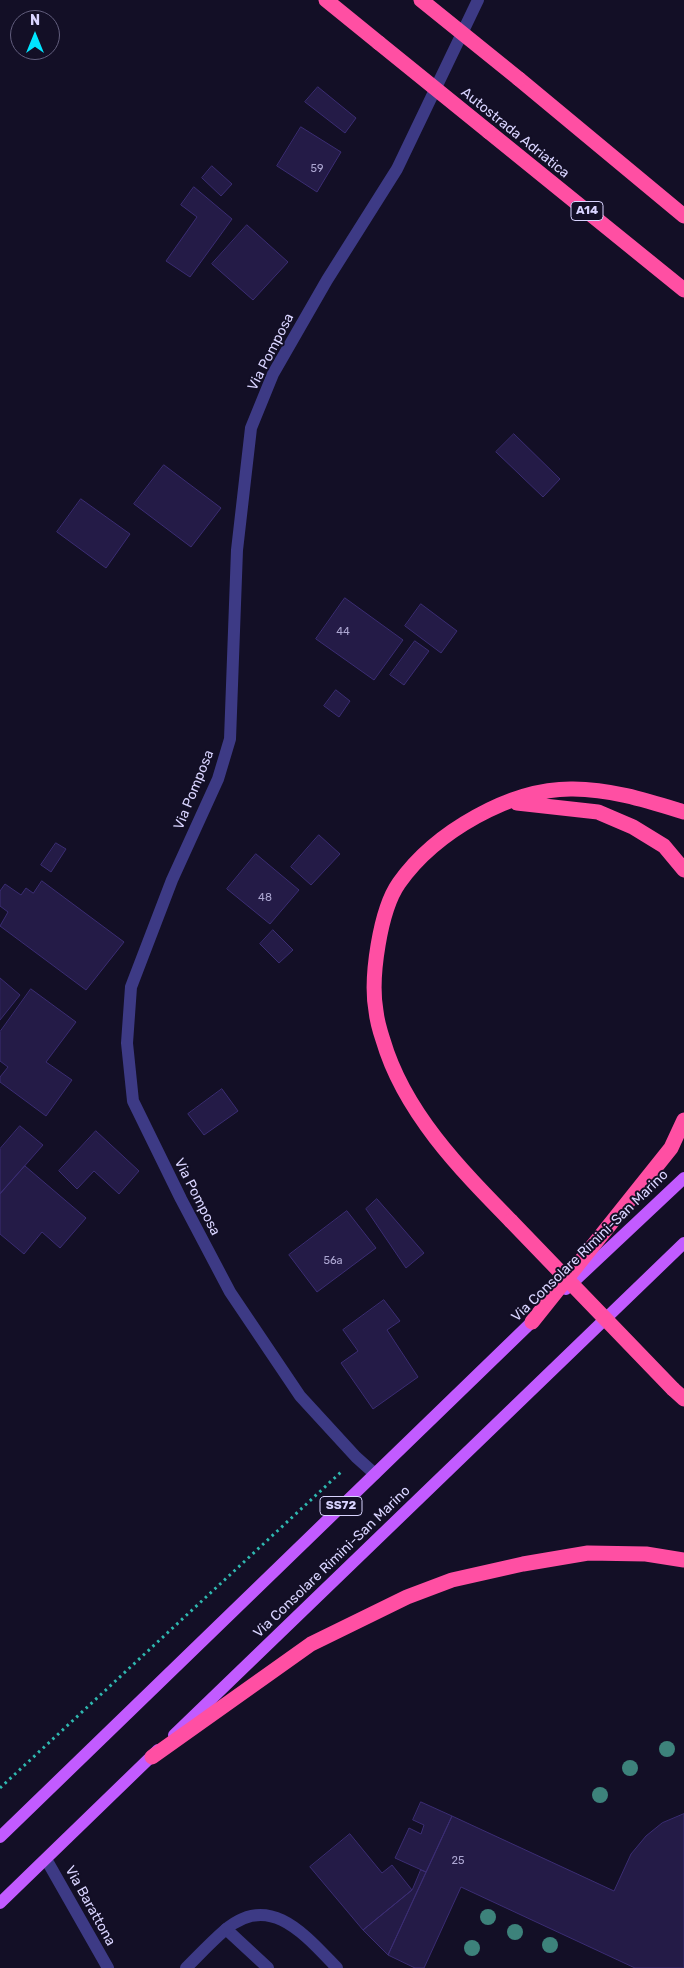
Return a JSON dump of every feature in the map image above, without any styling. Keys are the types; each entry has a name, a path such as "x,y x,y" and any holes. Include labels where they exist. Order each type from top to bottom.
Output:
{"highway":[{"name":"Autostrada Adriatica","path":"326,0 684,290"},
{"path":"421,0 519,78 684,216"},
{"path":"678,1394 463,1172 418,1113 397,1077 383,1042 375,1010 377,947 386,910 399,883 444,837 472,818 508,802 536,794 572,789 612,792 684,812"},
{"path":"508,802 598,812 633,826 664,846 684,870"},
{"path":"532,1322 671,1148 684,1120"},
{"path":"152,1757 311,1644 407,1597 452,1580 588,1552 646,1554 684,1560"}],"main road":[{"name":"Via Consolare Rimini-San Marino","path":"0,1837 532,1322 684,1178"},
{"name":"Via Consolare Rimini-San Marino","path":"0,1903 684,1243"}],"street":[{"name":"Via Pomposa","path":"375,1474 356,1457 300,1396 230,1292 180,1199 133,1101 126,1043 131,987 172,880 218,779 230,739 237,550 252,428 273,374 327,280 397,168 478,0"},
{"name":"Via Barattona","path":"46,1859 108,1968"},
{"path":"186,1968 226,1929 246,1917 268,1914 289,1923 304,1934 337,1968"},
{"path":"226,1929 268,1968"}],"path":[{"path":"0,1788 356,1457"}],"building":[{"path":"318,87 356,118 345,133 305,102"},
{"path":"301,127 341,152 317,192 277,166"},
{"path":"212,166 232,184 221,196 202,178"},
{"path":"194,187 232,219 190,277 166,261 197,217 181,205"},
{"path":"247,225 288,262 253,300 212,264"},
{"path":"514,434 560,479 543,497 496,452"},
{"path":"164,465 221,508 191,547 134,504"},
{"path":"81,499 130,534 106,568 57,532"},
{"path":"345,598 403,640 374,680 316,639"},
{"path":"421,604 457,631 441,653 405,626"},
{"path":"415,641 429,651 404,685 390,675"},
{"path":"336,690 350,701 339,717 324,706"},
{"path":"319,835 340,854 311,885 291,867"},
{"path":"56,843 66,849 51,872 41,865"},
{"path":"256,854 299,890 270,924 227,889"},
{"path":"42,881 124,942 86,990 0,926 8,912 0,906 0,891 5,884 21,895 26,888 33,893"},
{"path":"273,930 293,950 279,963 260,944"},
{"path":"0,978 20,995 0,1020"},
{"path":"31,989 76,1022 46,1062 72,1080 46,1116 0,1082 0,1077 8,1067 0,1061 0,1032"},
{"path":"222,1089 238,1111 204,1135 188,1114"},
{"path":"20,1126 43,1145 0,1194 0,1149"},
{"path":"96,1131 139,1171 119,1194 94,1171 77,1189 59,1171"},
{"path":"25,1166 86,1218 60,1248 42,1232 24,1254 0,1234 0,1194"},
{"path":"377,1199 424,1253 406,1268 366,1209"},
{"path":"347,1211 376,1248 317,1292 289,1255"},
{"path":"384,1300 400,1321 387,1330 418,1377 373,1409 341,1363 358,1351 343,1330"},
{"path":"421,1802 452,1816 426,1872 395,1858 409,1828 421,1834 424,1825 413,1820"},
{"path":"684,1814 684,1968 635,1968 461,1887 424,1968 415,1968 388,1955 452,1816 614,1891 631,1854 646,1836 662,1823"},
{"path":"350,1834 382,1873 392,1865 412,1890 363,1930 310,1867"},
{"path":"421,1870 426,1872 388,1955 363,1930 412,1890"}]}
